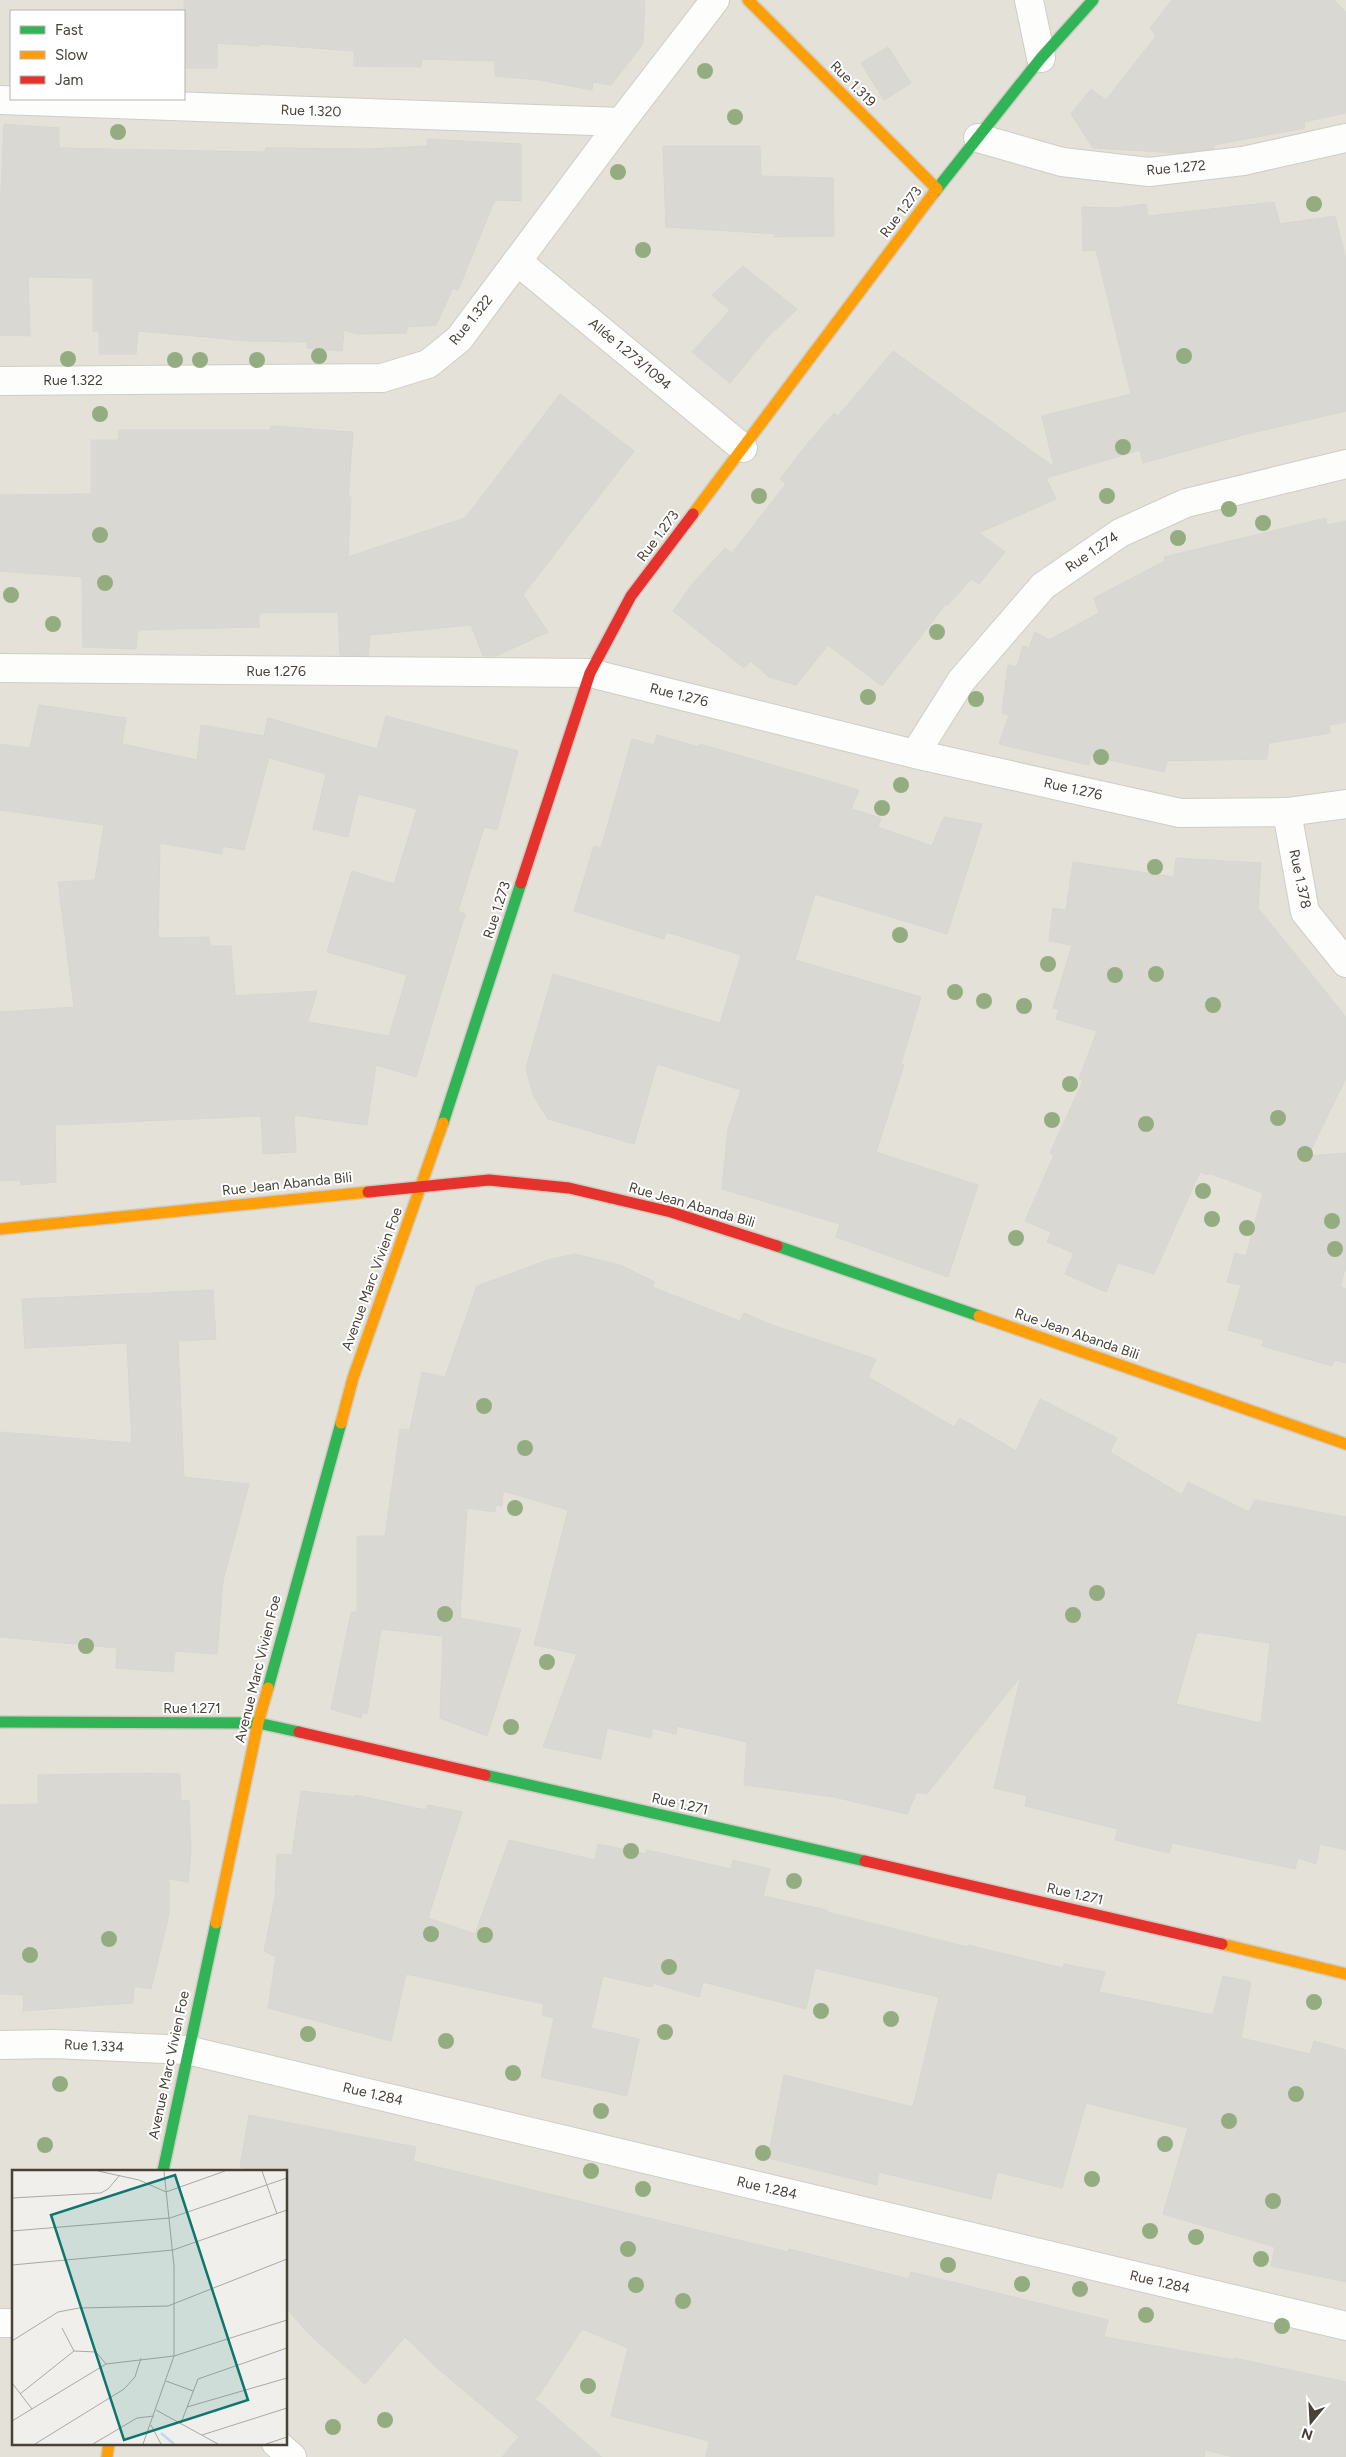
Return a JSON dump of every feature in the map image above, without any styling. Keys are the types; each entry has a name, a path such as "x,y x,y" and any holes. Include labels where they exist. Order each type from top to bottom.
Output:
{"main road":[{"name":"Rue 1.319","path":"748,0 937,189"},
{"name":"Rue 1.273","path":"422,1186 590,673 631,596 937,189 1041,58 1093,0"},
{"name":"Rue Jean Abanda Bili","path":"0,1229 489,1180 568,1188 671,1212 766,1242 1346,1444"},
{"name":"Avenue Marc Vivien Foe","path":"163,2170 187,2050 258,1723 353,1378 422,1186"},
{"name":"Rue 1.271","path":"0,1722 258,1723 1076,1909 1346,1974"},
{"path":"107,2457 109,2444"}],"street":[{"name":"Rue 1.322","path":"0,381 382,378 428,364 459,339 715,0"},
{"path":"1029,0 1041,58"},
{"name":"Rue 1.320","path":"0,100 621,122"},
{"name":"Rue 1.272","path":"978,138 1062,162 1149,172 1243,161 1346,138"},
{"name":"Allée 1.273/1094","path":"517,261 743,448"},
{"name":"Rue 1.274","path":"915,754 961,681 1043,586 1120,533 1186,503 1346,464"},
{"name":"Rue 1.276","path":"0,668 590,673 915,754 1180,813 1287,812 1346,804"},
{"name":"Rue 1.378","path":"1287,812 1305,912 1346,963"},
{"name":"Rue 1.334","path":"0,2045 54,2044 187,2050"},
{"name":"Rue 1.284","path":"187,2050 1346,2326"},
{"path":"277,2444 292,2457"}],"shaded area":[{"path":"0,0 1346,0 1346,2457 0,2457"}],"building":[{"path":"184,0 645,0 643,44 611,85 593,82 592,90 540,80 495,76 495,61 422,59 421,67 354,66 354,51 259,44 259,46 217,43 217,68 185,68"},
{"path":"1172,0 1334,0 1346,12 1346,113 1304,122 1305,128 1214,145 1214,149 1178,153 1093,148 1071,114 1091,89 1106,100 1156,36 1150,28"},
{"path":"888,47 911,83 884,100 861,63"},
{"path":"4,124 59,128 59,148 265,152 266,148 370,149 427,146 427,139 521,144 521,201 495,200 458,290 453,288 436,325 408,327 406,333 356,334 344,330 342,351 307,348 307,342 250,341 138,331 136,354 99,354 99,331 93,331 93,278 28,277 30,336 0,335 0,211"},
{"path":"663,146 760,146 761,176 833,178 834,236 774,237 777,234 666,227"},
{"path":"1274,202 1280,224 1335,216 1346,259 1346,411 1243,435 1143,463 1140,450 1046,478 1056,499 979,533 1005,552 979,584 971,579 948,605 946,604 882,686 828,645 796,685 769,677 751,661 744,668 673,611 694,582 725,548 732,553 786,484 780,479 808,443 834,413 838,416 893,351 1054,467 1042,416 1131,394 1096,250 1083,251 1082,207 1116,208 1146,204 1148,216"},
{"path":"743,266 797,309 766,339 730,383 692,352 730,310 712,295"},
{"path":"560,394 634,451 523,595 548,632 496,656 483,656 471,625 370,635 368,656 340,655 338,612 259,613 259,627 138,630 136,649 83,647 82,577 0,571 0,495 91,494 91,440 118,440 119,430 270,430 271,426 353,432 348,497 351,497 348,557 465,518"},
{"path":"1326,518 1327,525 1346,521 1346,722 1329,725 1330,733 1270,743 1269,739 1267,759 1167,761 1164,772 1091,756 1089,765 999,744 1009,715 1002,713 1008,665 1017,667 1023,646 1029,648 1035,632 1049,640 1099,613 1094,598 1165,561 1164,557"},
{"path":"39,705 126,718 122,744 197,760 201,725 264,736 268,718 377,749 386,716 518,751 497,830 484,827 458,911 465,914 416,1077 376,1065 367,1125 294,1115 296,1152 263,1154 261,1116 55,1125 56,1182 21,1185 20,1180 0,1181 0,1012 74,1007 58,882 95,880 104,825 0,810 0,744 30,748","holes":["269,758 326,774 313,829 348,837 358,794 417,809 394,884 352,871 327,952 407,975 389,1036 308,1022 317,991 235,996 231,946 210,946 209,937 158,938 160,843 222,854 222,846 244,850"]},
{"path":"657,735 699,747 700,744 859,790 851,809 881,818 878,827 932,846 944,817 982,824 947,934 815,894 795,960 921,997 901,1064 904,1065 876,1152 978,1185 948,1277 836,1237 840,1224 722,1189 728,1129 741,1090 657,1064 634,1144 548,1119 533,1095 526,1068 553,974 720,1023 741,955 666,932 664,939 574,911 594,846 601,848 632,739 654,745"},
{"path":"1176,858 1261,863 1258,908 1346,1017 1346,1078 1308,1156 1346,1153 1346,1266 1340,1287 1346,1289 1346,1363 1334,1360 1332,1366 1262,1346 1264,1340 1228,1330 1241,1285 1227,1282 1235,1253 1246,1256 1263,1193 1209,1173 1208,1175 1200,1172 1154,1274 1118,1263 1106,1292 1065,1274 1074,1253 1047,1242 1051,1232 1025,1221 1054,1155 1050,1153 1083,1081 1079,1079 1097,1031 1056,1019 1059,1009 1053,1008 1072,945 1049,941 1053,908 1066,910 1073,862 1174,877"},
{"path":"575,1254 620,1265 655,1282 652,1287 740,1321 744,1313 772,1325 876,1359 868,1377 954,1427 960,1418 1016,1451 1040,1399 1117,1438 1110,1452 1182,1495 1188,1482 1249,1512 1255,1500 1346,1517 1346,1850 1320,1844 1316,1864 1298,1858 1295,1869 1172,1843 1169,1853 1115,1840 1118,1829 1025,1806 1027,1796 994,1788 1021,1676 927,1794 917,1792 907,1814 834,1797 744,1785 747,1742 677,1726 676,1734 652,1728 651,1738 607,1728 601,1759 543,1747 577,1654 534,1645 568,1510 503,1491 502,1506 496,1505 495,1512 467,1508 460,1618 521,1629 487,1736 440,1718 443,1636 381,1629 367,1714 362,1713 361,1718 331,1709 351,1613 357,1611 357,1536 385,1536 400,1429 410,1430 422,1372 445,1377 477,1286 548,1260","holes":["1197,1632 1270,1643 1261,1723 1176,1704"]},
{"path":"213,1290 216,1339 178,1341 184,1477 249,1484 223,1581 217,1654 175,1651 173,1672 116,1668 117,1648 0,1637 0,1432 132,1443 127,1343 25,1348 22,1299"},
{"path":"180,1774 181,1800 189,1801 191,1850 188,1882 169,1879 169,1914 151,1989 134,1986 133,2003 23,2011 24,1995 0,1994 0,1805 38,1804 38,1775"},
{"path":"301,1791 355,1797 355,1795 426,1810 428,1805 462,1812 428,1918 475,1934 509,1840 595,1860 598,1844 646,1854 647,1850 731,1869 733,1860 770,1869 763,1896 827,1910 827,1912 967,1947 968,1945 1063,1968 1064,1964 1105,1972 1099,1992 1213,2015 1223,1976 1251,1982 1241,2038 1310,2054 1314,2041 1346,2050 1346,2282 1271,2266 1275,2247 1163,2214 1188,2128 1086,2103 1062,2188 997,2172 991,2199 879,2172 877,2185 768,2158 784,2075 913,2107 939,1997 815,1968 806,2009 703,1982 699,1997 653,1983 652,1987 603,1976 591,2028 639,2039 627,2096 541,2077 554,2018 542,2015 544,2004 406,1974 391,2041 268,2008 276,1957 264,1951 275,1897 277,1854 292,1855"},
{"path":"249,2115 416,2147 413,2161 788,2252 789,2249 909,2279 911,2272 1108,2320 1104,2337 1234,2360 1234,2358 1346,2382 1346,2457 1234,2457 1205,2450 1204,2457 706,2457 709,2441 611,2416 628,2348 582,2329 538,2397 532,2396 602,2457 502,2457 519,2437 436,2367 405,2337 365,2384 311,2336 288,2310 288,2170 254,2170 240,2167"}],"traffic: fast":[{"path":"933,194 1041,58 1093,0"},
{"path":"443,1123 521,883"},
{"path":"777,1246 979,1316"},
{"path":"268,1688 341,1423"},
{"path":"0,1722 258,1723 299,1732"},
{"path":"485,1775 865,1861"},
{"path":"163,2170 216,1923"}],"traffic: slow":[{"path":"748,0 937,189"},
{"path":"693,514 933,194"},
{"path":"341,1423 353,1378 443,1123"},
{"path":"0,1229 368,1192"},
{"path":"979,1316 1346,1444"},
{"path":"216,1923 258,1723 268,1688"},
{"path":"1222,1944 1346,1974"},
{"path":"107,2457 109,2444"}],"traffic: jam":[{"path":"521,883 590,673 631,596 693,514"},
{"path":"368,1192 489,1180 569,1188 671,1212 777,1246"},
{"path":"299,1732 485,1775"},
{"path":"865,1861 1222,1944"}]}
